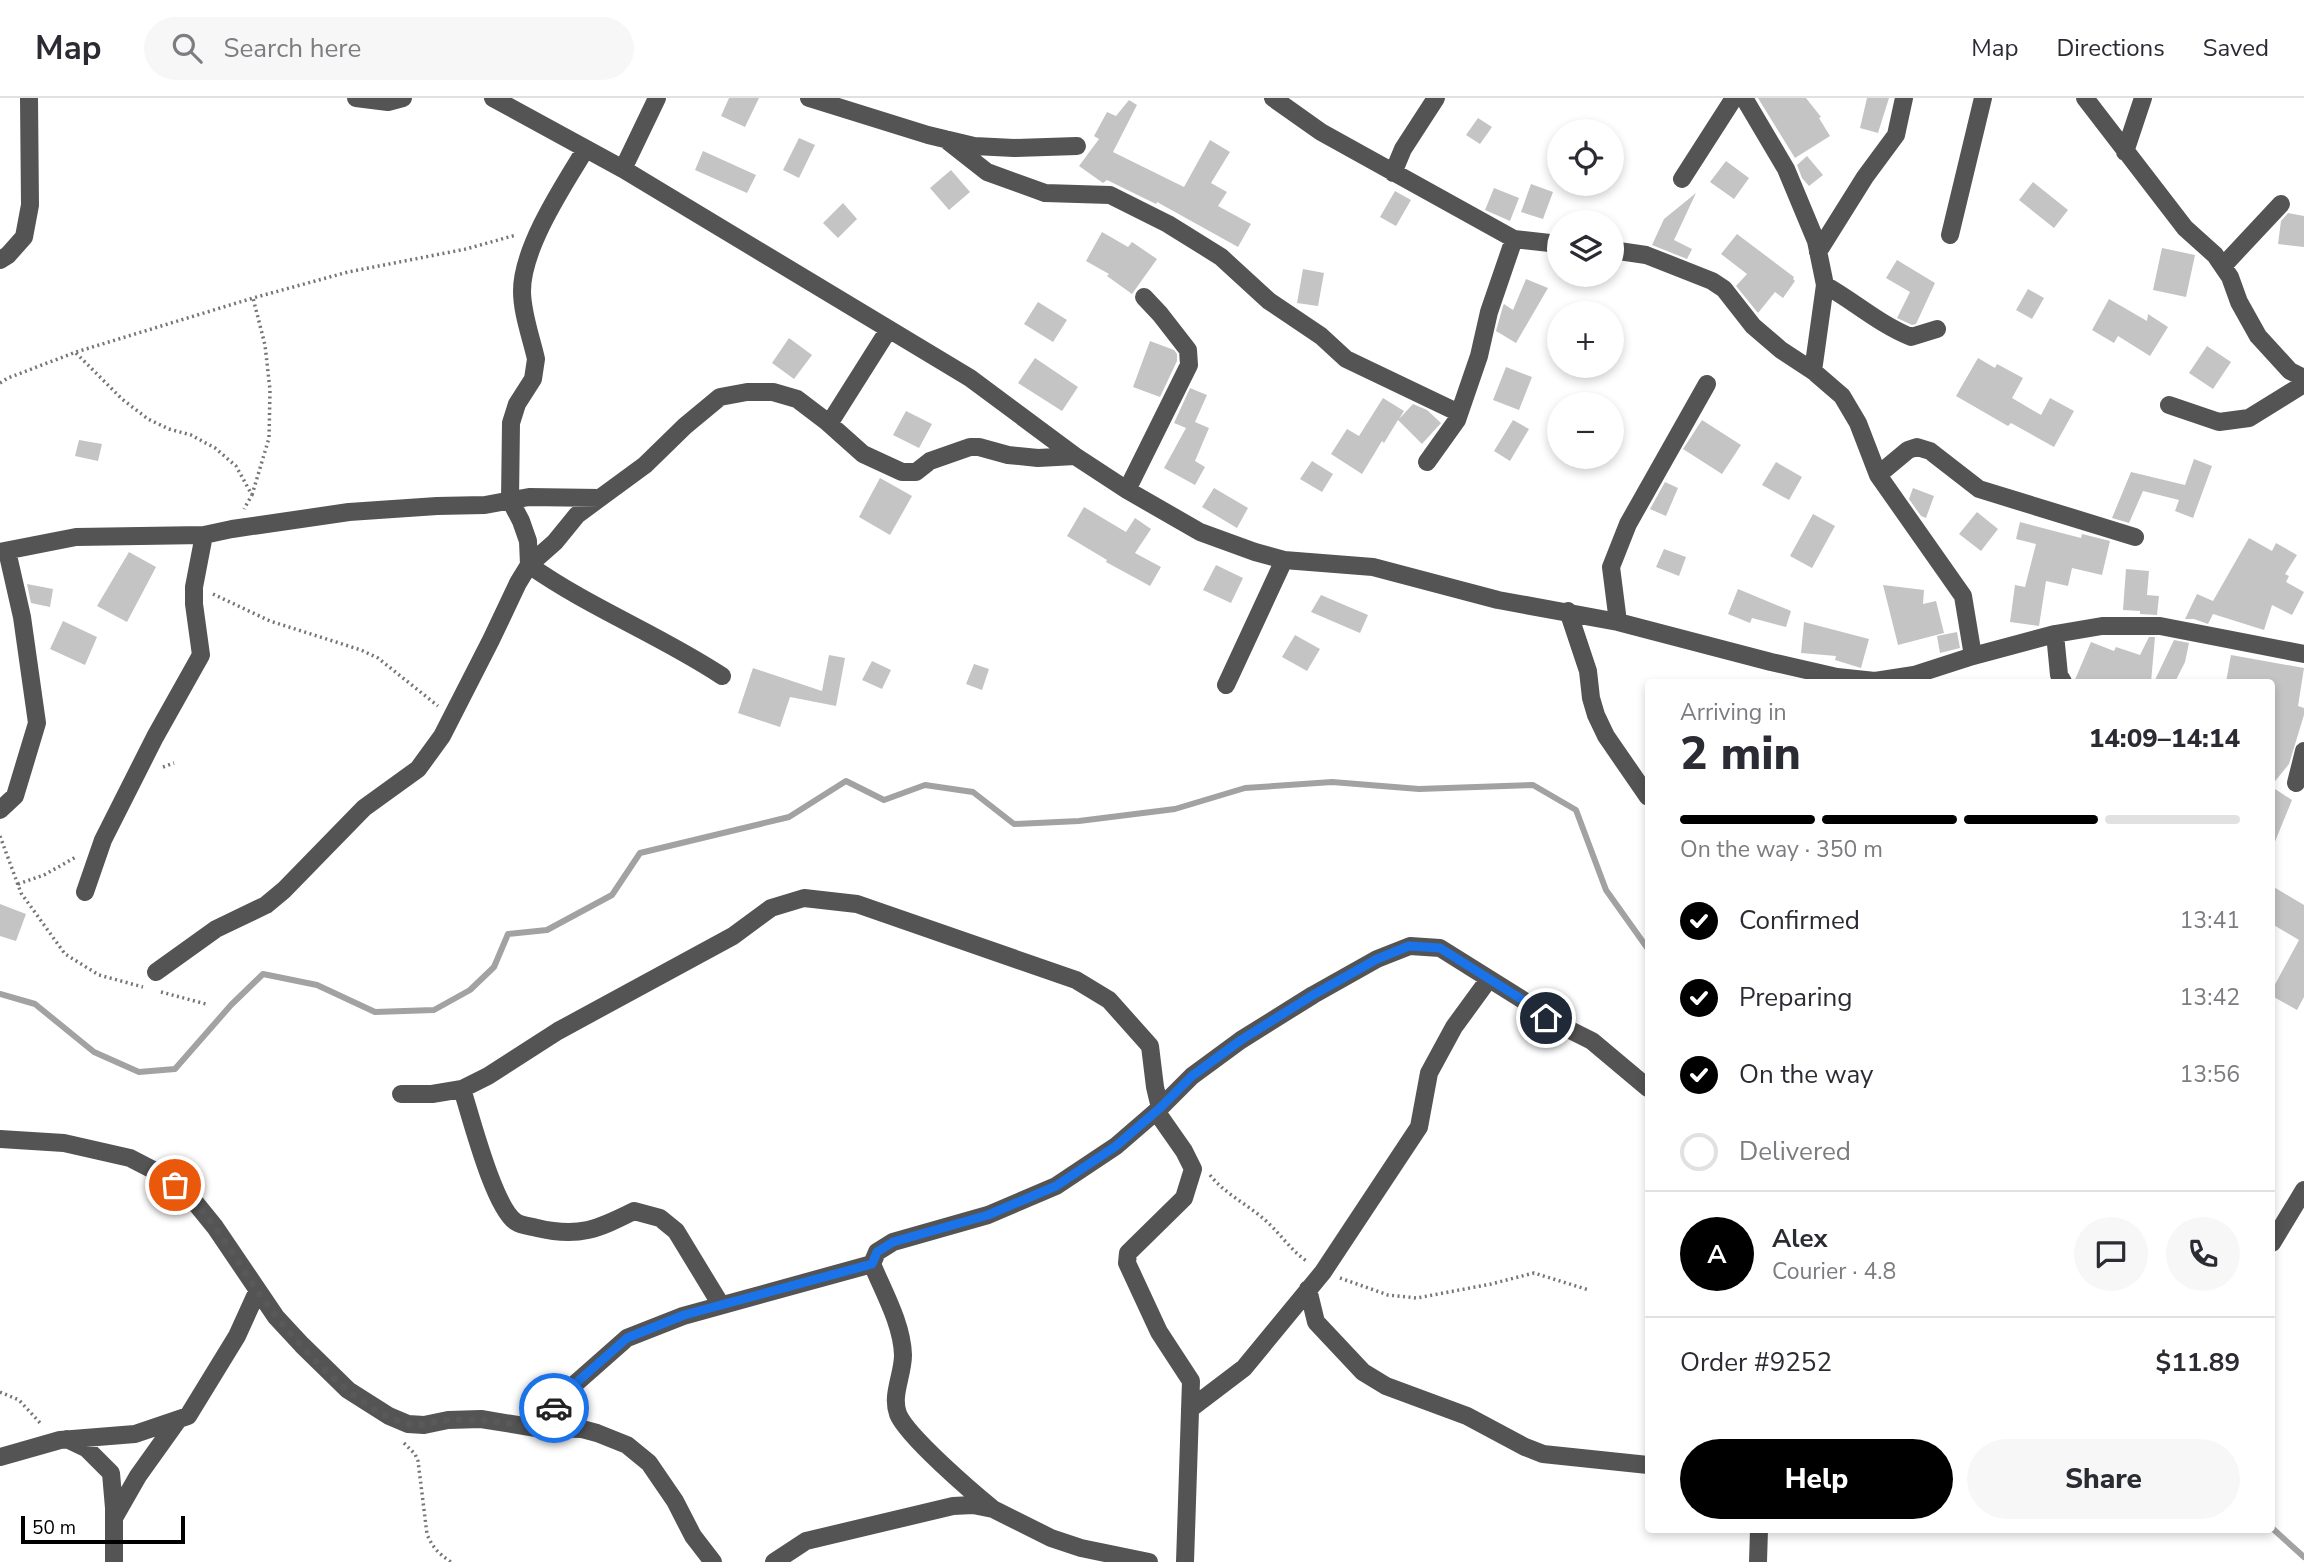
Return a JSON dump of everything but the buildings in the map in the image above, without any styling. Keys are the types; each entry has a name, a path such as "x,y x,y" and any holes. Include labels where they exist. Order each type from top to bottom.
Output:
{"street":[{"path":"0,260 24,237 30,205 29,98"},
{"path":"356,98 388,102 403,98"},
{"path":"493,98 623,169 889,329 970,379 1075,456 1127,490 1200,532 1284,560 1373,567 1498,600 1569,611 1771,662 1856,679"},
{"path":"623,169 657,98"},
{"path":"809,98 974,146 1077,146"},
{"path":"1273,98 1321,132 1514,239 1547,243"},
{"path":"1392,173 1403,149 1436,98"},
{"path":"1682,179 1734,98"},
{"path":"1744,98 1786,169 1816,241 1825,285 1813,371"},
{"path":"1818,252 1864,177 1896,135 1903,98"},
{"path":"1950,235 1983,98"},
{"path":"2085,98 2185,228 2215,255 2223,266 2258,336 2290,371 2304,378"},
{"path":"2125,152 2143,98"},
{"path":"945,139 987,172 1045,193 1110,195 1168,224 1222,257 1269,301 1321,336 1346,359 1459,413"},
{"path":"585,150 539,231 523,275 522,293 536,369 533,379 517,404 512,423 510,500 521,521 530,565 553,582 693,657 722,676"},
{"path":"2223,266 2281,204"},
{"path":"1427,461 1457,420 1514,239"},
{"path":"1624,252 1646,255 1712,281 1724,289 1753,326 1842,396 1858,423 1878,475 1963,596 1973,656"},
{"path":"1825,285 1868,315 1903,334 1911,337 1937,329"},
{"path":"1127,490 1189,365 1188,350 1144,297"},
{"path":"830,424 889,329"},
{"path":"1618,622 1611,567 1628,524 1707,384"},
{"path":"2169,405 2218,422 2249,418 2304,384"},
{"path":"156,972 216,929 266,905 364,808 418,769 442,736 517,583 530,565 555,542 577,515 645,465 720,397 747,392 773,392 797,399 863,454 902,472 916,472 930,461 970,447 1038,458 1075,456"},
{"path":"1878,475 1908,450 1917,447 1930,451 1979,489 2135,537"},
{"path":"0,810 15,796 37,723 22,617 3,552 76,537 204,535 349,512 485,505 529,497 600,498"},
{"path":"85,892 103,841 155,737 201,655 194,587 204,535"},
{"path":"1227,685 1284,560"},
{"path":"1569,611 1588,671 1596,715 1606,736 1645,793"},
{"path":"1888,679 1914,675 2055,634 2102,626 2160,626 2304,654"},
{"path":"2055,634 2061,679"},
{"path":"2296,783 2304,751"},
{"path":"401,1094 432,1094 462,1089 488,1076 558,1031 733,936 771,908 804,898 857,904 1076,980 1109,1000 1150,1046 1158,1110 1193,1168 1184,1198 1128,1253 1127,1263 1159,1332 1191,1381 1185,1562"},
{"path":"993,1509 913,1434 899,1415 895,1400 903,1356 896,1320 872,1264 877,1252 893,1242 988,1215 1056,1186 1116,1146 1192,1076 1241,1040 1377,959 1409,946 1440,948 1526,1002 1546,1018 1591,1041 1645,1086"},
{"path":"1190,1409 1244,1368 1322,1272 1419,1127 1429,1073 1454,1027 1489,979"},
{"path":"462,1089 489,1173 506,1210 517,1223 549,1231 576,1232 597,1229 635,1211 660,1218 676,1231 721,1306"},
{"path":"0,1139 64,1143 130,1158 161,1174 188,1195 215,1227 276,1317 348,1391 389,1416 408,1424 481,1419 536,1428 582,1429 628,1445 649,1463 675,1501 693,1536 713,1562"},
{"path":"2275,1238 2303,1195"},
{"path":"536,1428 576,1383 627,1338 684,1315 872,1264"},
{"path":"1308,1289 1316,1322 1363,1372 1386,1386 1468,1416 1543,1454 1645,1465"},
{"path":"0,1457 64,1439 135,1434 188,1416 237,1336 257,1292"},
{"path":"114,1518 138,1476 178,1420"},
{"path":"64,1439 86,1448 111,1473 114,1562"},
{"path":"774,1562 806,1541 953,1506 973,1505 993,1509 1051,1538 1081,1548 1149,1562"},
{"path":"1758,1562 1759,1533"}],"path":[{"path":"0,383 8,377 75,352 253,298 348,272 466,249 539,231"},
{"path":"232,529 252,495 269,438 270,402 265,345 253,298"},
{"path":"75,352 122,398 148,419 191,435 215,448 236,466 252,495"},
{"path":"194,587 270,621 361,650 377,658 452,717"},
{"path":"0,836 21,893 65,954 99,975 206,1004"},
{"path":"1210,1174 1218,1185 1266,1221 1298,1255 1322,1272 1388,1295 1416,1298 1534,1273 1589,1290"},
{"path":"0,1392 19,1400 45,1428 64,1439"},
{"path":"402,1442 415,1454 418,1461 427,1534 431,1544 440,1555 451,1562"}],"waterway":[{"path":"0,994 35,1004 94,1052 139,1072 175,1069 231,1005 263,974 317,985 375,1012 434,1010 470,990 494,967 508,934 547,930 612,895 640,853 789,817 846,781 884,800 925,785 973,792 1014,824 1079,821 1175,809 1245,788 1332,782 1419,789 1533,785 1576,810 1606,890 1645,945"},
{"path":"2275,1531 2304,1557"}],"way so far":[{"path":"175,1185 188,1195 215,1227 276,1317 348,1391 365,1402 408,1424 424,1425 448,1420 481,1419 536,1428 554,1408"}],"route":[{"path":"554,1408 576,1383 627,1338 684,1315 872,1264 877,1252 893,1242 988,1215 1056,1186 1116,1146 1192,1076 1241,1040 1377,959 1409,946 1440,948 1526,1002 1546,1018"}]}
